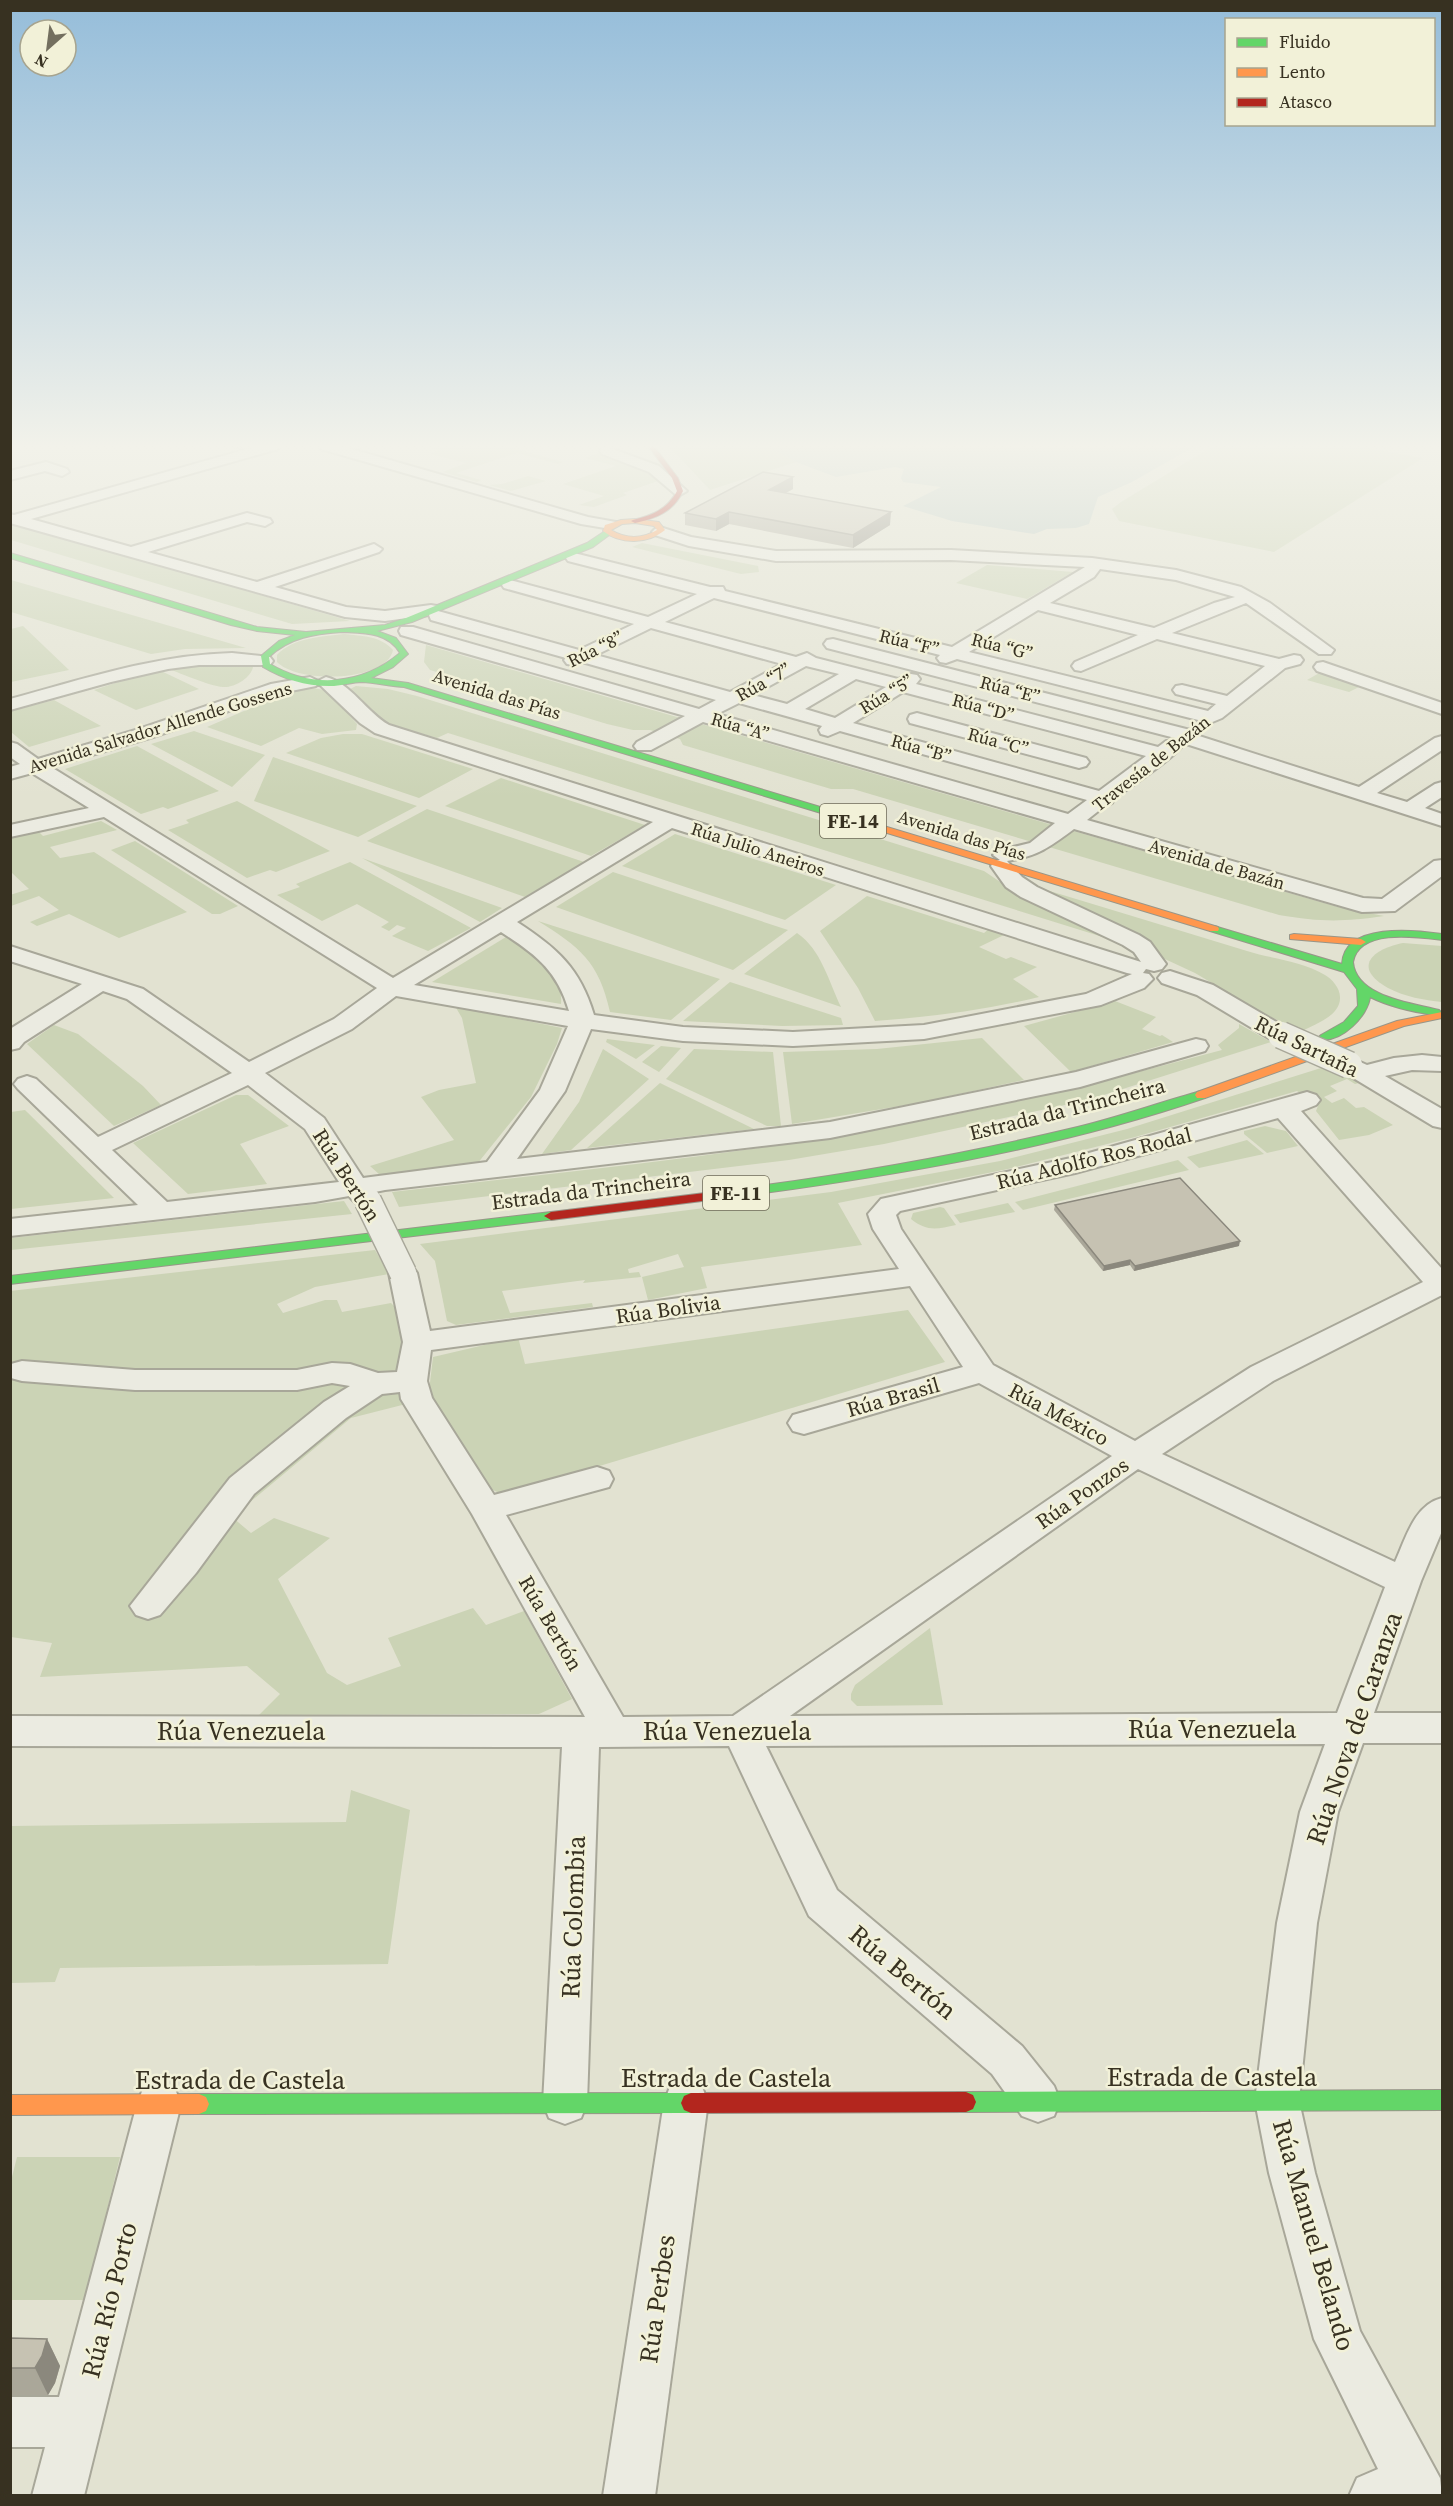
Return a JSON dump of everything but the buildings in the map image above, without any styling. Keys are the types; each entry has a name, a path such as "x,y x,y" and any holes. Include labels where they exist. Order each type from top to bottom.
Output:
{"main road":[{"path":"37,563 257,629 314,633 355,631 397,624 436,613 562,563"},
{"path":"355,631 404,638 436,613 549,563"},
{"path":"10,565 239,633 269,659 285,677 317,682 358,679 383,672 400,661 404,654 404,638"},
{"path":"269,659 290,639 314,633"},
{"name":"Avenida das Pías","path":"400,661 401,669 419,679 644,746 1347,969"},
{"name":"Avenida das Pías","path":"358,679 405,685 1003,861 1254,929 1292,937 1360,942 1394,934 1443,937"},
{"path":"1235,1068 1313,1043 1346,1026 1366,1006 1367,996 1363,988 1347,969 1347,958 1351,949 1360,942"},
{"path":"1363,988 1403,1006 1443,1014"},
{"name":"Estrada da Trincheira","path":"10,1280 295,1248 810,1184 996,1151 1163,1108 1401,1023 1443,1014"},
{"name":"Estrada de Castela","path":"10,2104 1443,2100"}],"street":[{"path":"169,563 357,614 436,613"},
{"path":"256,588 331,563"},
{"name":"Rúa “F”","path":"593,563 859,630 955,644 1052,678 1210,717"},
{"path":"990,563 1093,568 1194,584 1239,601 1292,658"},
{"path":"1091,563 1176,575 1235,590 1264,607 1330,660 1443,709"},
{"path":"273,568 294,575"},
{"name":"Rúa “5”","path":"803,745 929,668 955,644 976,640 1088,574 1093,568"},
{"name":"Rúa “8”","path":"550,672 733,580 710,574"},
{"name":"Rúa “D”","path":"510,585 1162,754"},
{"path":"1001,711 1073,664 1155,634 1220,606 1239,601"},
{"path":"1036,605 1155,634 1292,658 1330,660 1443,699"},
{"name":"Rúa “B”","path":"436,613 581,656 1105,799"},
{"name":"Rúa “7”","path":"644,746 882,617"},
{"name":"Rúa “A”","path":"404,638 550,672 1072,823"},
{"name":"Rúa “G”","path":"976,640 998,645"},
{"name":"Rúa “E”","path":"833,644 1185,736 1443,820"},
{"path":"10,705 160,664 217,657 269,659"},
{"name":"Travesía de Bazán","path":"1003,861 1033,849 1072,823 1230,702 1292,658"},
{"name":"Avenida Salvador Allende Gossens","path":"10,773 20,758 208,699 254,682 269,659"},
{"path":"1073,664 1104,671"},
{"path":"789,711 854,673"},
{"name":"Avenida Salvador Allende Gossens","path":"20,758 146,733 277,688 317,682"},
{"name":"Rúa Julio Aneiros","path":"317,682 340,692 371,723 382,729 1150,972"},
{"path":"1161,685 1230,702"},
{"path":"888,738 950,698"},
{"name":"Rúa “C”","path":"917,719 1079,762"},
{"path":"1050,784 1109,740"},
{"path":"1362,794 1443,742"},
{"path":"20,758 108,810 392,988 661,1032 738,1038 803,1038 924,1032 1093,1000 1136,983 1150,972 1142,946 1029,892 1014,882 1003,861"},
{"path":"1410,809 1443,788"},
{"path":"10,831 108,810"},
{"path":"95,1148 249,1074 267,1061 343,1024 392,988 669,821"},
{"name":"Avenida de Bazán","path":"1072,823 1362,905 1388,906 1443,866"},
{"path":"496,1169 552,1091 582,1020 569,978 553,957 501,922"},
{"name":"Rúa Bertón","path":"10,953 135,994 249,1074 315,1124 370,1207 403,1273 418,1342 413,1360 412,1381 417,1399 486,1509 597,1732"},
{"name":"Rúa Sartaña","path":"1150,972 1205,990 1281,1035 1357,1069 1443,1120"},
{"path":"10,1042 15,1036 102,982"},
{"path":"10,1228 315,1194 370,1207 496,1169 830,1130 1080,1079 1196,1046"},
{"path":"1357,1069 1421,1061 1443,1064"},
{"path":"16,1087 95,1148 160,1211"},
{"name":"Rúa Adolfo Ros Rodal","path":"882,1214 891,1205 1075,1165 1295,1104 1442,1285"},
{"name":"Rúa México","path":"882,1214 887,1229 982,1372 1136,1455 1404,1581"},
{"name":"Rúa Bolivia","path":"418,1342 918,1276"},
{"name":"Rúa Ponzos","path":"741,1731 1136,1455 1262,1374 1442,1285"},
{"path":"22,1371 147,1380 297,1380 332,1373 350,1374 375,1384 412,1381"},
{"name":"Rúa Brasil","path":"804,1422 982,1372"},
{"path":"148,1606 184,1564 242,1486 335,1410 375,1384"},
{"path":"486,1509 597,1479"},
{"name":"Rúa Nova de Caranza","path":"1277,2100 1297,1923 1319,1812 1404,1581 1429,1522 1443,1510"},
{"name":"Rúa Venezuela","path":"10,1731 597,1732 1443,1728"},
{"name":"Rúa Bertón","path":"741,1731 823,1903 1008,2061 1038,2101"},
{"name":"Rúa Colombia","path":"565,2103 597,1732"},
{"name":"Rúa Manuel Belando","path":"1277,2100 1292,2173 1338,2339 1404,2491"},
{"name":"Rúa Perbes","path":"629,2496 686,2102"},
{"name":"Rúa Río Porto","path":"58,2496 159,2104"},
{"path":"10,2422 77,2422"}],"green space":[{"path":"88,563 151,563 350,621 292,624"},
{"path":"696,563 743,563 758,566 759,572 741,574"},
{"path":"987,565 1073,572 1027,599 956,583"},
{"path":"10,580 246,648 185,649 151,654 11,612"},
{"path":"23,626 69,670 11,682 11,629"},
{"path":"344,634 377,639 393,650 387,661 375,668 359,674 341,676 303,674 277,662 277,655 300,641"},
{"path":"426,645 1338,907 1384,916 1332,920 1279,915 853,789 831,789 683,745 680,739 650,730 633,730 607,724 430,670 424,662"},
{"path":"247,662 253,667 249,675 241,682 227,687 210,684 163,667"},
{"path":"157,669 199,689 136,710 94,690"},
{"path":"1321,672 1361,686 1349,692 1307,680"},
{"path":"356,686 388,689 417,696 984,871 1024,898 1122,943 448,733 437,738 391,725 381,719 350,689"},
{"path":"305,687 325,690 329,693 357,724 356,730 322,734 299,728 261,746 207,727 253,707 249,704 278,693"},
{"path":"54,700 101,726 29,747 11,732 11,711"},
{"path":"194,731 265,755 232,787 151,744"},
{"path":"343,734 362,734 473,769 419,798 286,753 321,738"},
{"path":"137,746 219,791 168,809 163,807 141,814 65,769"},
{"path":"273,757 417,806 358,837 254,801"},
{"path":"501,778 645,825 591,856 445,806"},
{"path":"237,801 330,851 276,872 270,870 247,878 168,830 189,823 186,820"},
{"path":"427,809 584,862 525,897 367,841"},
{"path":"101,821 117,830 50,847 60,858 94,852 187,912 119,938 69,914 37,926 30,922 59,910 39,896 11,906 10,895 29,889 11,872 11,834 39,828 43,836"},
{"path":"675,834 836,885 785,920 622,866"},
{"path":"135,841 238,906 220,914 212,914 111,850"},
{"path":"362,858 502,908 480,922"},
{"path":"350,862 471,928 428,951 392,936 406,928 397,925 389,931 381,927 389,922 357,904 322,921 277,895 300,887 296,884"},
{"path":"613,872 788,930 733,970 556,907"},
{"path":"1033,886 1247,951 1307,966 1333,981 1340,994 1339,1004 1332,1014 1302,1031 1264,1014 1195,973 1154,954"},
{"path":"867,896 984,933 990,928 1006,934 979,947 1006,959 1011,957 1037,967 1013,979 1039,997 957,1012 875,1021 858,988 820,931"},
{"path":"538,921 720,979 671,1020 610,1012 600,980 586,957"},
{"path":"797,933 818,957 841,1007 744,974"},
{"path":"506,937 534,956 551,973 557,982 561,1004 432,982"},
{"path":"1403,943 1442,946 1442,1002 1415,998 1394,991 1377,980 1371,973 1370,960 1375,954"},
{"path":"730,982 841,1018 843,1025 782,1026 683,1021"},
{"path":"1115,1001 1156,1017 1142,1029 1162,1035 1173,1042 1071,1072 1024,1026"},
{"path":"455,1006 562,1028 557,1044 531,1097 477,1164 380,1175 370,1166 454,1140 421,1097 439,1090 476,1083 462,1018"},
{"path":"1239,1024 1271,1042 1088,1100 884,1144 789,1160 399,1207 392,1192 693,1157 917,1122 1049,1094 1222,1050 1218,1045 1239,1028"},
{"path":"54,1025 78,1034 143,1086 161,1105 114,1126 27,1044"},
{"path":"982,1038 1024,1080 918,1103 792,1124 783,1052 877,1049"},
{"path":"607,1039 655,1045 636,1059 606,1042"},
{"path":"661,1046 681,1048 659,1072 642,1062"},
{"path":"603,1049 649,1079 571,1150 542,1154 579,1102"},
{"path":"694,1049 773,1052 781,1126 767,1126 666,1079"},
{"path":"1321,1068 1335,1069 1359,1083 1355,1084 1347,1079 1330,1086 1337,1091 1324,1097 1332,1103 1344,1098 1356,1108 1364,1107 1393,1125 1369,1135 1339,1140 1316,1111 1318,1106 1297,1091 1135,1137 1008,1169 838,1203 862,1245 701,1267 707,1288 648,1300 642,1277 684,1267 678,1254 628,1269 629,1273 639,1272 641,1277 583,1283 585,1280 502,1291 510,1313 592,1303 593,1307 456,1325 447,1321 435,1261 420,1244 831,1192 1000,1161 1127,1129"},
{"path":"660,1083 754,1129 587,1148"},
{"path":"236,1095 248,1095 289,1126 240,1144 267,1184 188,1194 133,1143"},
{"path":"25,1110 114,1198 11,1209 11,1112"},
{"path":"1265,1126 1286,1131 1298,1146 1267,1153 1244,1134 1244,1131"},
{"path":"1247,1140 1264,1154 1199,1168 1187,1157"},
{"path":"1178,1160 1189,1170 1023,1210 1015,1202"},
{"path":"344,1201 352,1214 11,1250 11,1238"},
{"path":"1008,1203 1015,1212 960,1223 954,1215"},
{"path":"944,1208 956,1225 927,1228 911,1219 913,1213"},
{"path":"375,1250 389,1274 315,1287 277,1304 283,1313 325,1300 337,1300 342,1312 391,1303 396,1308 404,1306 410,1403 351,1418 232,1517 251,1533 274,1518 330,1538 278,1579 327,1673 347,1685 401,1666 388,1638 473,1608 486,1625 524,1611 572,1699 539,1714 259,1715 280,1694 247,1666 40,1677 52,1643 11,1637 10,1291"},
{"path":"908,1310 945,1362 503,1495 487,1487 429,1391 433,1357 518,1337 525,1364"},
{"path":"930,1628 943,1705 857,1706 851,1700 855,1685"},
{"path":"351,1790 410,1810 388,1964 60,1968 55,1982 11,1983 11,1826 346,1822"},
{"path":"17,2157 120,2157 85,2300 11,2300 11,2181"}],"traffic: fast":[{"path":"36,563 234,623 257,629 303,633"},
{"path":"355,631 386,627 409,620 547,563"},
{"path":"342,630 369,631 386,636 394,640 404,654 374,674 337,683 299,680 281,674 266,665 265,656 282,643 311,633 342,630"},
{"path":"358,679 405,685 834,814"},
{"path":"1214,929 1347,969"},
{"path":"1435,1012 1403,1006 1371,993 1353,978 1347,962 1355,946 1377,936 1419,934 1442,937"},
{"path":"1325,1037 1348,1024 1360,1013 1365,998 1363,988"},
{"path":"713,1196 849,1177 984,1152 1105,1124 1201,1095"},
{"path":"10,1280 551,1216"},
{"path":"966,2102 1442,2100"},
{"path":"199,2104 691,2103"}],"traffic: slow":[{"path":"834,814 1214,929"},
{"path":"1294,937 1361,942"},
{"path":"1201,1095 1401,1023 1442,1015"},
{"path":"10,2105 199,2104"}],"traffic: jam":[{"path":"551,1216 713,1196"},
{"path":"691,2103 966,2102"}]}
